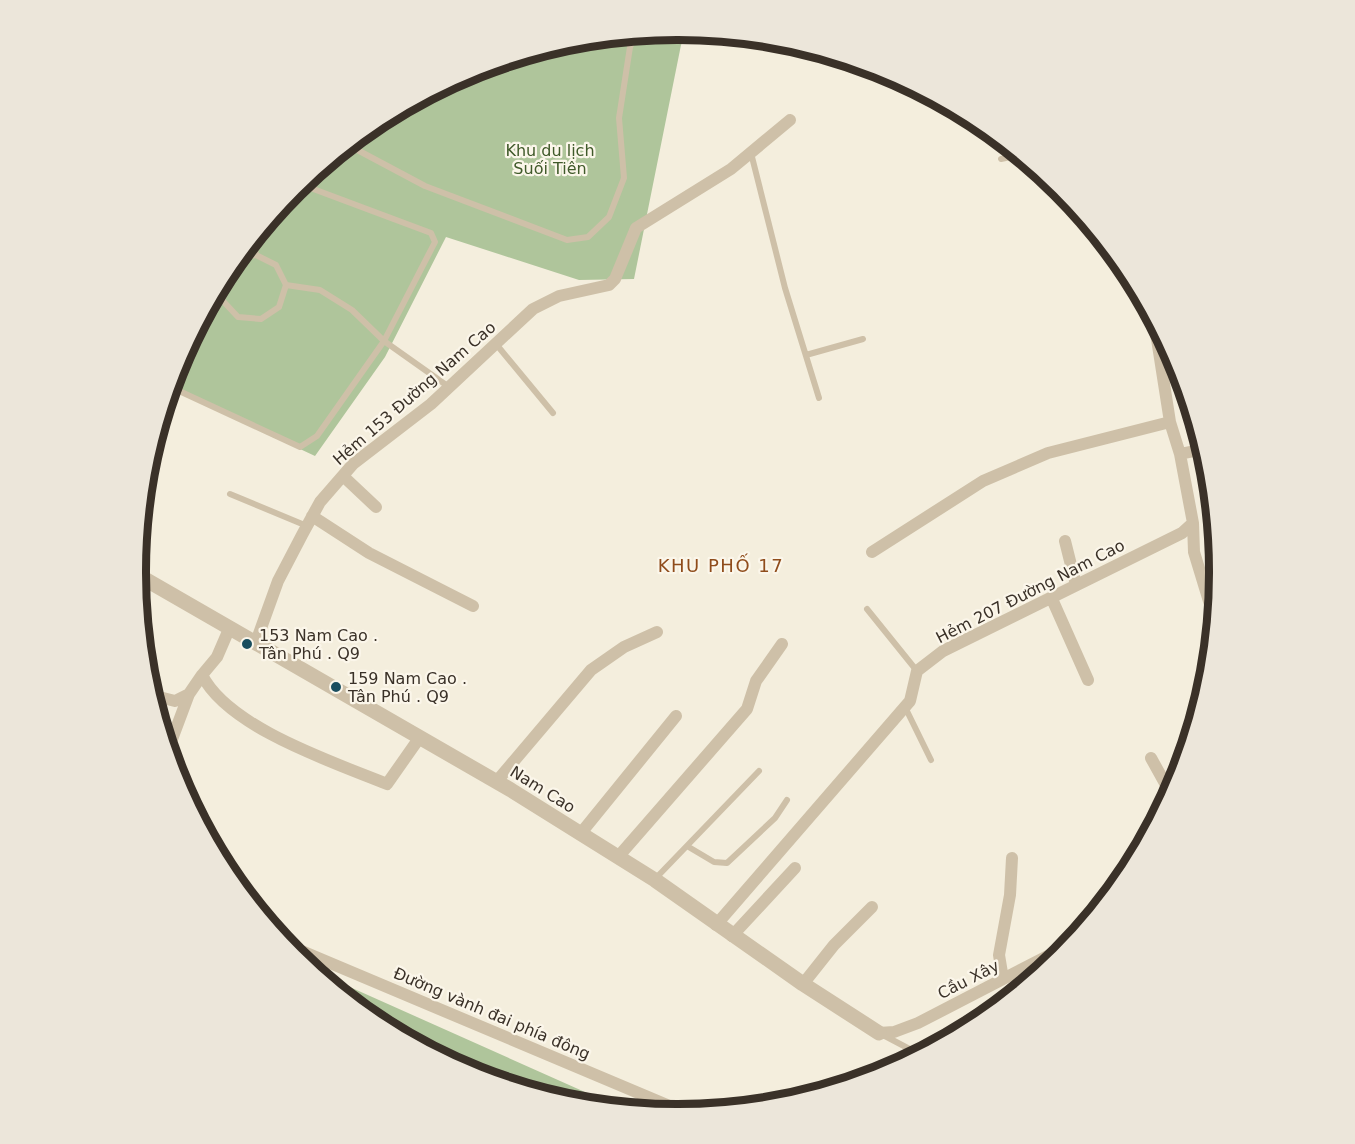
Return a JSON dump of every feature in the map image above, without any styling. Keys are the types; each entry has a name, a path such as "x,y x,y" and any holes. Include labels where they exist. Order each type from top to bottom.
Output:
{"street":[{"name":"Hẻm 153 Đường Nam Cao","path":"256,642 278,581 310,521 353,464 449,388 533,309 559,296 609,285 615,279 636,228 680,202 751,152 790,120"},
{"path":"1158,346 1170,422 1180,454 1193,523 1194,552 1208,599"},
{"path":"872,552 983,481 1048,453 1170,422"},
{"path":"1180,454 1195,451"},
{"path":"342,476 376,507"},
{"path":"310,521 473,606"},
{"name":"Hẻm 207 Đường Nam Cao","path":"917,671 942,651 1052,599 1182,533 1193,523"},
{"path":"1065,541 1076,585"},
{"name":"Nam Cao","path":"146,580 496,781 581,833 655,880 732,936 879,1033"},
{"path":"1052,599 1088,680"},
{"path":"172,738 189,694 217,657 230,627"},
{"path":"496,781 591,670 624,647 657,632"},
{"path":"618,857 747,709 756,681 782,644"},
{"path":"716,925 905,707 909,701 917,671"},
{"path":"202,675 221,700 285,742 387,784 420,737"},
{"path":"161,697 175,701 189,694"},
{"path":"581,833 676,716"},
{"path":"1151,758 1165,783"},
{"path":"1003,979 999,955 1010,895 1012,858"},
{"path":"732,936 795,868"},
{"path":"803,984 834,945 872,907"},
{"name":"Đường vành đai phía đông","path":"308,954 664,1103"},
{"name":"Cầu Xây","path":"879,1033 894,1032 918,1023 1041,959"}],"lane":[{"path":"356,149 436,190 567,240 588,237 609,217 624,178 619,118 632,43"},
{"path":"751,152 785,288 819,398"},
{"path":"1001,159 1010,157"},
{"path":"178,390 300,447 317,436 384,341 435,242 434,237 431,233 310,188"},
{"path":"255,249 256,255"},
{"path":"223,297 229,310 249,320 271,314 284,296 283,274 276,265 256,255 250,256"},
{"path":"285,285 320,290 352,310 384,341 449,388"},
{"path":"806,356 863,339"},
{"path":"496,344 553,413"},
{"path":"230,494 310,521"},
{"path":"867,609 917,671"},
{"path":"905,707 931,760"},
{"path":"655,880 759,771"},
{"path":"687,846 714,862 727,863 775,818 787,800"},
{"name":"Nam Cao","path":"879,1033 911,1050"}],"green space":[{"name":"Khu du lịch Suối Tiên","path":"683,40 634,279 579,280 446,237 385,357 315,456 178,392 217,306 256,248 278,222 327,172 354,150 382,130 442,95 507,69 574,51 608,45"},
{"path":"340,983 596,1097 540,1085 507,1075 442,1049 382,1014"}],"place":[{"name":"153 Nam Cao . Tân Phú . Q9","path":"247,644"},
{"name":"159 Nam Cao . Tân Phú . Q9","path":"336,687"}],"district":[{"name":"KHU PHỐ 17","path":"721,566"}]}
